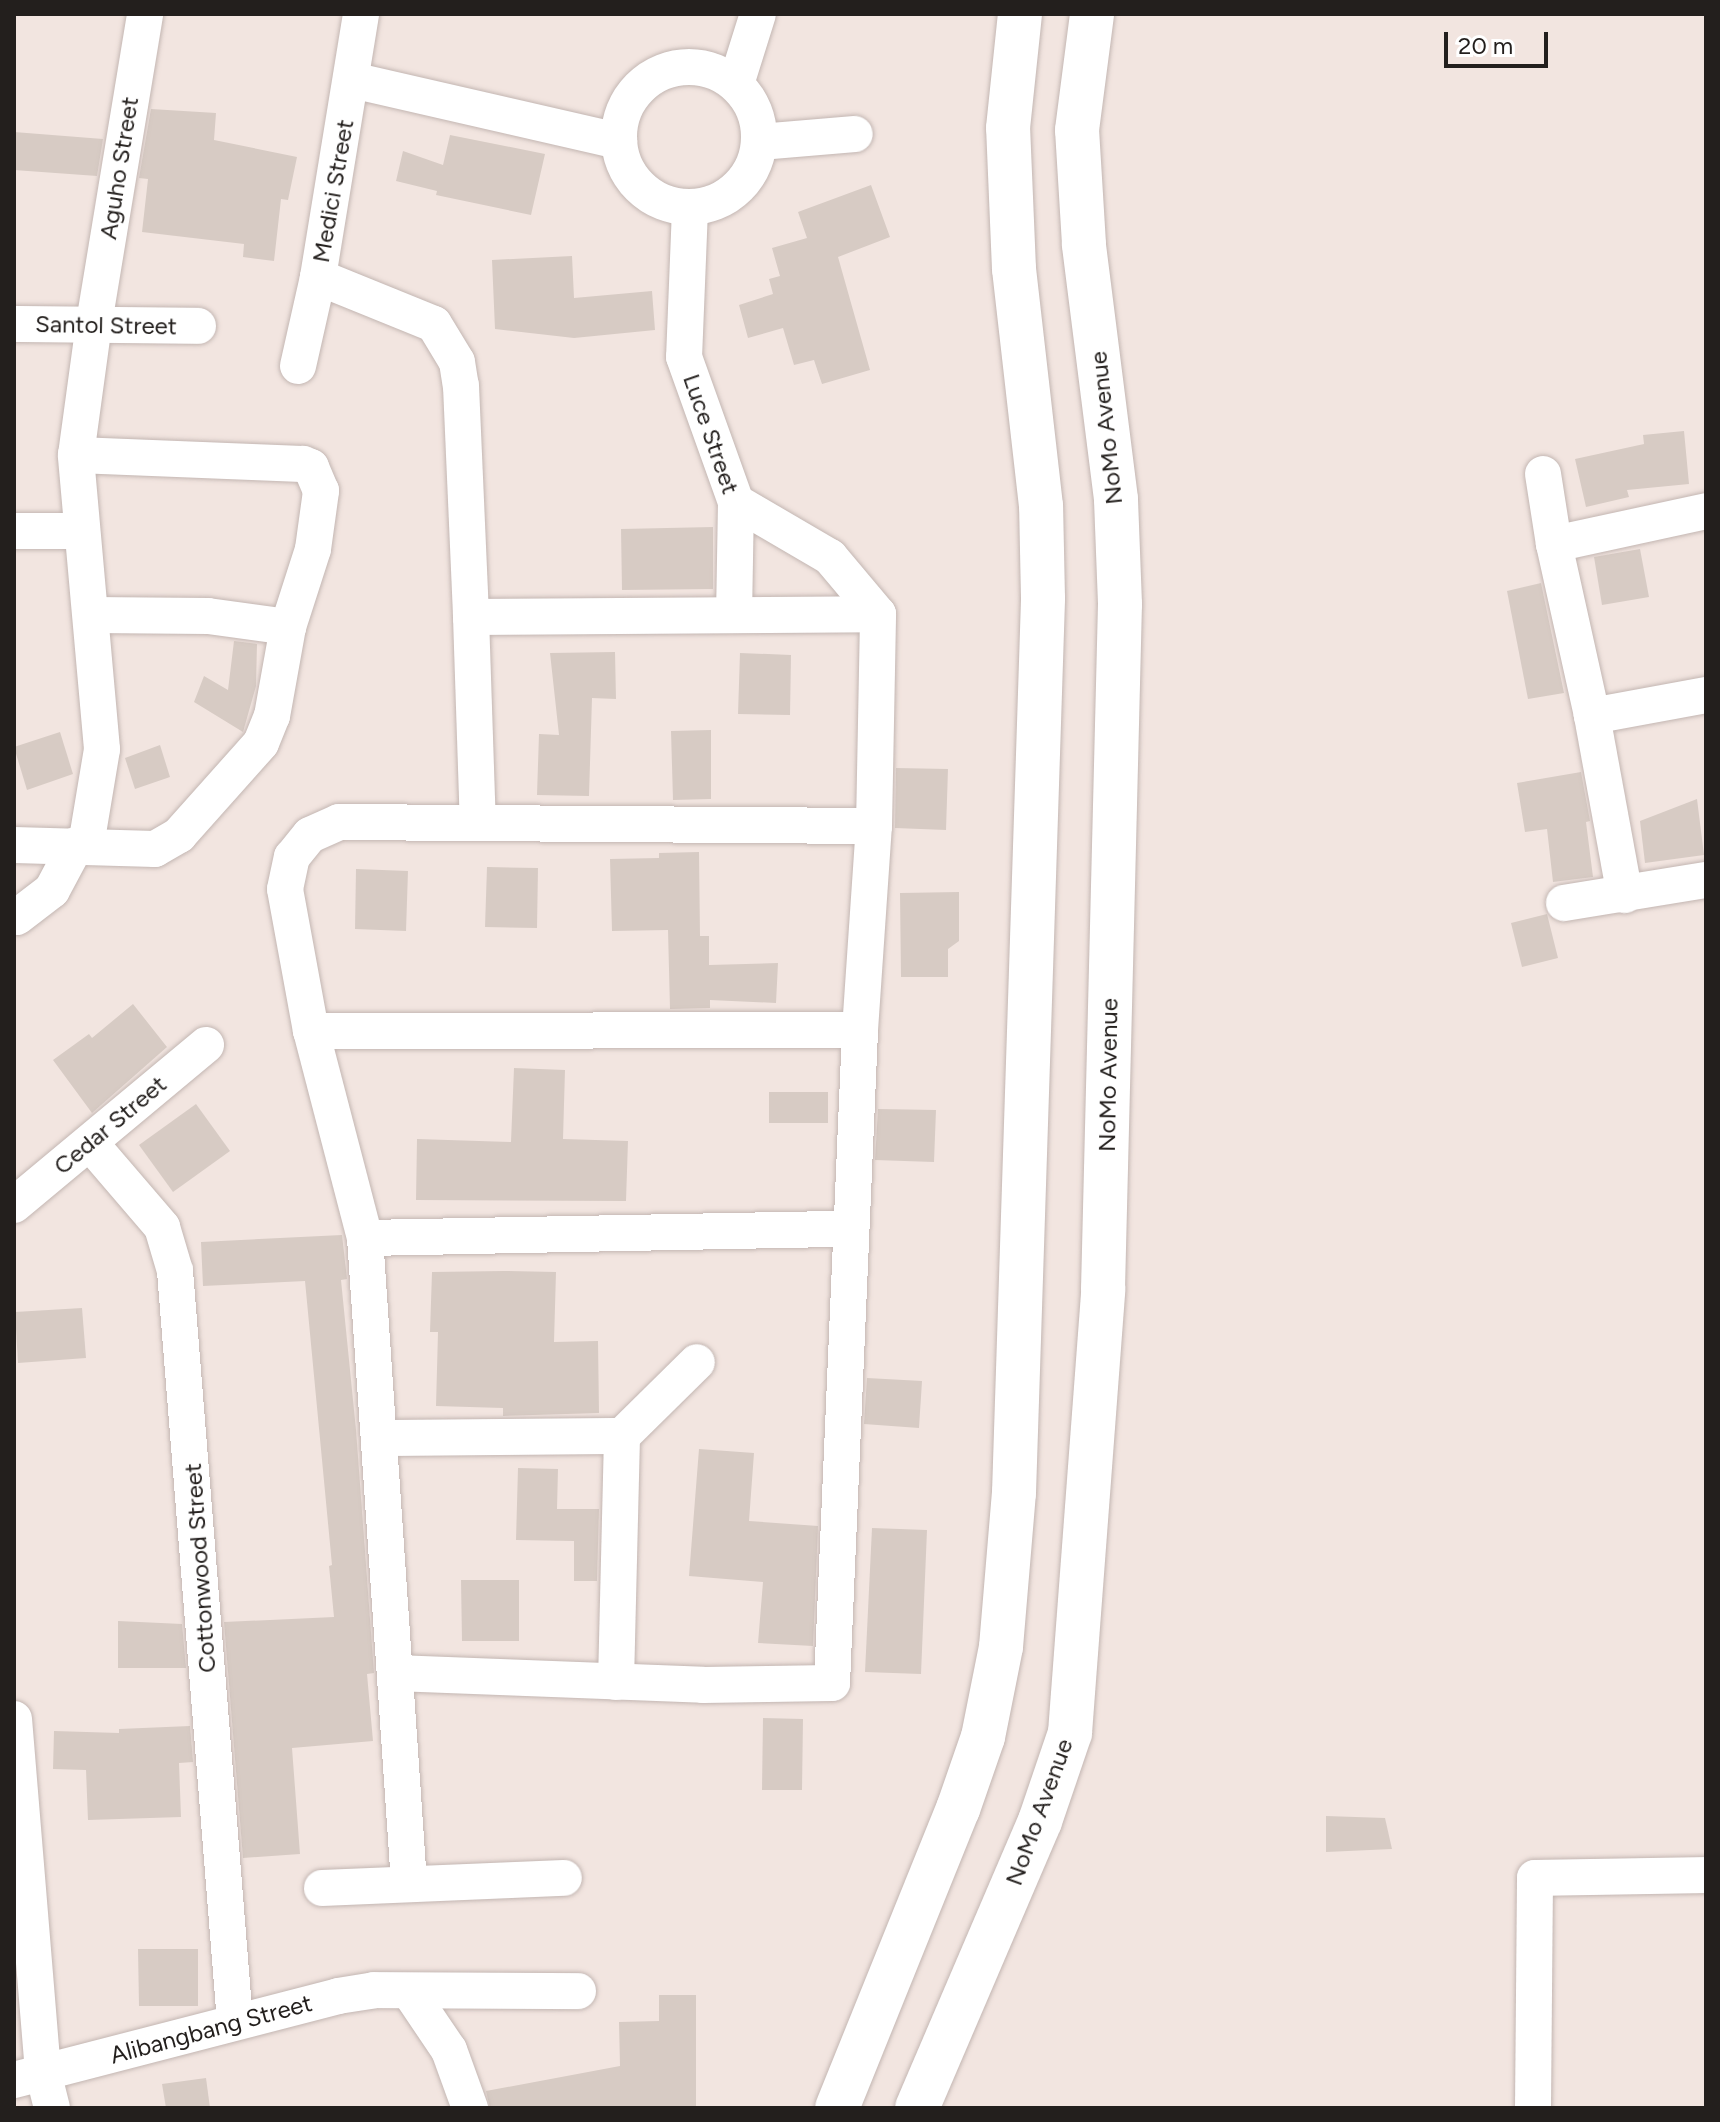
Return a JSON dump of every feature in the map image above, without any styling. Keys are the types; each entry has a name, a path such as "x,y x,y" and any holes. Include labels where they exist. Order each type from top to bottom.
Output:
{"main road":[{"path":"837,2108 958,1809 983,1737 1001,1647 1014,1493 1043,598 1041,506 1014,269 1008,128 1020,14"},
{"name":"NoMo Avenue","path":"917,2108 1040,1821 1070,1733 1103,1289 1120,604 1116,499 1084,244 1077,130 1092,14"},
{"path":"1008,128 1077,130"}],"street":[{"name":"Aguho Street","path":"17,917 52,890 81,845 102,749 76,455 94,323 145,14"},
{"name":"Medici Street","path":"298,366 318,277 361,14"},
{"path":"736,84 758,14"},
{"path":"693,67 716,72 736,84 750,101 758,120 760,142 755,163 745,181 711,205 690,209 669,205 650,196 634,181 623,162 619,141 627,107 649,79 670,69 693,67"},
{"path":"352,80 619,141"},
{"path":"760,142 855,134"},
{"name":"Luce Street","path":"690,209 684,357 736,502 734,613"},
{"path":"318,277 427,320 442,334 457,362 461,386 478,823"},
{"name":"Santol Street","path":"14,324 198,326"},
{"path":"14,845 155,849 179,835 261,743 272,716 288,627 313,549 321,491 311,467 303,464 76,455"},
{"path":"1543,474 1554,544 1592,716 1625,895"},
{"path":"395,1673 703,1685 832,1683 860,1030 874,826 878,614 830,557 736,502"},
{"path":"1554,544 1706,511"},
{"path":"14,531 82,531"},
{"path":"471,617 878,614"},
{"path":"92,615 208,616 288,627"},
{"path":"1592,716 1706,695"},
{"path":"409,1883 365,1238 311,1031 285,889 292,857 310,835 339,822 874,826"},
{"path":"1564,903 1706,880"},
{"path":"311,1031 860,1030"},
{"name":"Cedar Street","path":"14,1205 206,1045"},
{"name":"Cottonwood Street","path":"90,1143 162,1227 175,1271 235,2022"},
{"path":"365,1238 851,1229"},
{"path":"616,1682 622,1436 697,1362"},
{"path":"379,1438 622,1436"},
{"path":"14,1719 29,2076 52,2108"},
{"path":"1533,2108 1535,1878 1706,1875"},
{"path":"322,1888 564,1878"},
{"name":"Alibangbang Street","path":"29,2076 338,1996 374,1990 578,1991"},
{"path":"409,1991 449,2050 470,2108"}],"building":[{"path":"151,109 216,113 214,140 297,157 288,200 281,199 274,261 243,257 244,244 142,232 148,179 139,178"},
{"path":"14,132 103,139 97,176 14,170"},
{"path":"450,135 545,154 531,215 436,195 437,191 396,181 403,151 443,165"},
{"path":"871,185 890,237 838,257 870,370 822,384 814,360 794,365 783,328 748,338 739,305 773,294 769,279 780,276 772,248 807,238 798,212"},
{"path":"572,256 574,298 652,291 655,330 574,338 495,329 492,260"},
{"path":"1684,431 1689,484 1627,490 1629,497 1586,507 1575,459 1644,444 1643,435"},
{"path":"713,527 713,589 622,590 621,529"},
{"path":"1640,549 1649,597 1602,605 1594,557"},
{"path":"1541,583 1564,693 1528,699 1507,591"},
{"path":"234,641 257,644 256,686 243,732 194,702 204,676 228,690"},
{"path":"615,652 616,699 592,698 589,796 537,795 539,734 559,735 550,653"},
{"path":"740,653 791,655 790,715 738,714"},
{"path":"711,730 711,799 673,800 671,731"},
{"path":"60,732 73,774 27,790 14,747"},
{"path":"160,745 170,777 135,789 125,758"},
{"path":"896,768 948,769 946,830 895,828"},
{"path":"1581,772 1590,821 1586,822 1593,877 1553,882 1547,829 1525,832 1517,783"},
{"path":"1697,799 1704,855 1645,863 1640,821"},
{"path":"699,852 700,936 709,936 709,965 778,963 776,1003 710,1000 710,1008 670,1009 668,930 612,931 610,859 659,858 659,853"},
{"path":"487,867 538,868 537,928 485,927"},
{"path":"356,869 408,871 406,931 355,929"},
{"path":"959,892 959,941 948,949 948,977 901,977 900,893"},
{"path":"1547,914 1558,958 1522,967 1511,923"},
{"path":"133,1004 167,1047 92,1113 53,1060 89,1034 92,1038"},
{"path":"514,1068 565,1070 563,1139 628,1141 626,1201 416,1200 417,1139 511,1142"},
{"path":"769,1092 828,1092 828,1123 769,1123"},
{"path":"196,1104 230,1151 173,1192 139,1145"},
{"path":"878,1109 936,1110 934,1162 875,1160"},
{"path":"342,1235 347,1279 341,1280 374,1673 367,1674 373,1741 292,1748 300,1854 243,1858 224,1622 334,1617 329,1566 332,1565 305,1281 203,1286 201,1242"},
{"path":"432,1272 556,1272 554,1342 598,1341 599,1413 503,1416 503,1408 436,1406 438,1332 430,1332"},
{"path":"82,1308 86,1358 18,1363 15,1312"},
{"path":"867,1378 922,1381 919,1428 864,1424"},
{"path":"699,1449 754,1453 749,1521 818,1526 813,1646 758,1643 763,1582 689,1576"},
{"path":"518,1468 558,1469 557,1509 599,1509 597,1581 574,1581 574,1541 516,1540"},
{"path":"872,1528 927,1530 921,1674 865,1672"},
{"path":"461,1580 519,1580 519,1641 462,1641"},
{"path":"118,1621 182,1624 186,1668 118,1668"},
{"path":"763,1718 803,1719 802,1790 762,1790"},
{"path":"190,1726 193,1762 179,1763 181,1817 88,1820 86,1770 53,1769 54,1731 119,1733 119,1729"},
{"path":"1326,1816 1385,1818 1392,1849 1326,1852"},
{"path":"138,1949 198,1949 198,2006 139,2006"},
{"path":"659,1995 696,1995 696,2108 490,2108 486,2091 620,2066 619,2022 659,2021"},
{"path":"206,2078 210,2108 166,2108 162,2084"}]}
